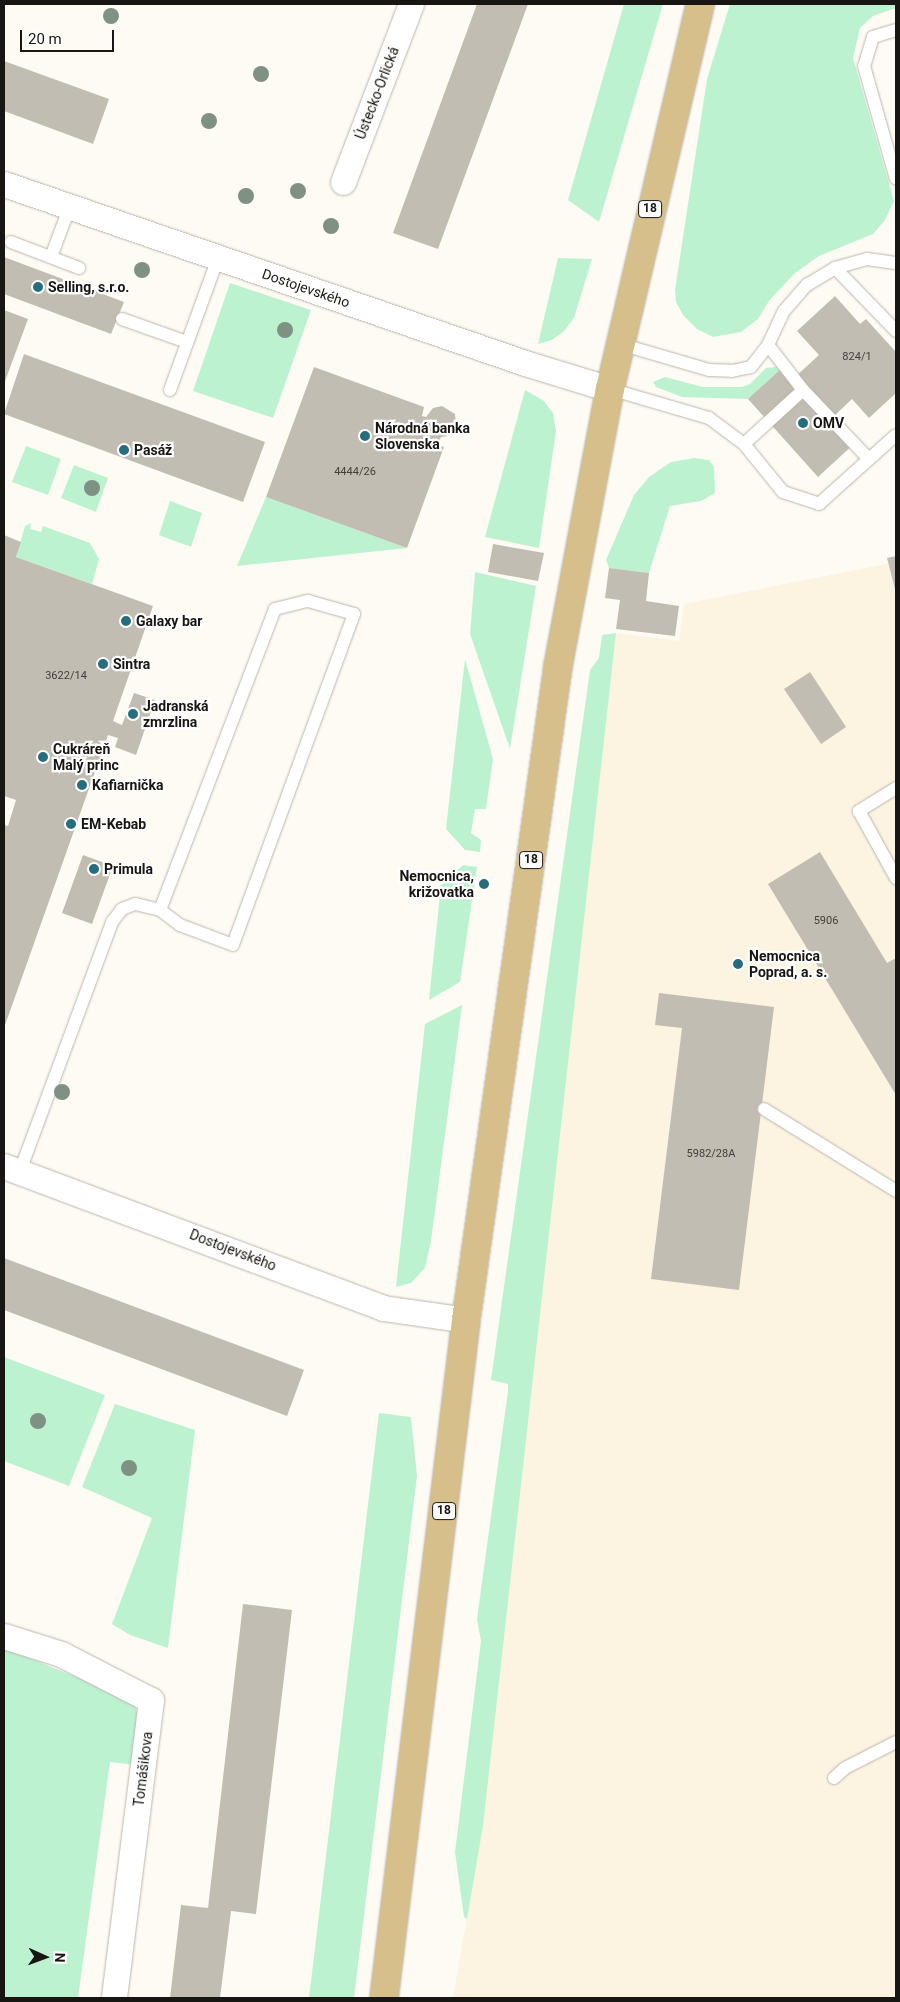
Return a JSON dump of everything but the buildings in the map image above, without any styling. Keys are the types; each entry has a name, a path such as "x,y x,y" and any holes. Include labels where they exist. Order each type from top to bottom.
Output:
{"main road":[{"name":"18","path":"384,1998 466,1320 558,666 610,389 700,4"}],"street":[{"name":"Ústecko-Orlická","path":"343,182 411,4"},
{"name":"Dostojevského","path":"4,184 218,258 610,389"},
{"name":"Dostojevského","path":"12,1168 383,1308 466,1320"},
{"name":"Tomášikova","path":"4,1636 61,1654 151,1700 114,1998"}],"lane":[{"path":"896,30 873,37 864,66 896,178"},
{"path":"51,257 70,206"},
{"path":"11,242 79,268"},
{"path":"170,390 218,258"},
{"path":"620,344 709,370 732,371 751,367 768,345 784,311 807,285 835,268 867,259 896,263"},
{"path":"835,268 896,331"},
{"path":"122,319 187,342"},
{"path":"768,345 803,390 869,459"},
{"path":"610,389 710,418 744,444 783,492 819,504 896,434"},
{"path":"744,444 803,390"},
{"path":"12,1168 112,922 122,908 135,904 160,910 180,925 233,945 354,614 308,601 275,609 160,910"},
{"path":"896,788 859,811 896,878"},
{"path":"764,1109 896,1191"},
{"path":"834,1778 845,1768 896,1742"}],"shaded area":[{"name":"Nemocnica Poprad, a. s.","path":"896,562 896,1998 453,1998 483,1826 616,633 679,641 684,604"}],"green space":[{"path":"624,4 663,4 599,222 568,200"},
{"path":"730,4 896,4 896,8 873,16 860,28 853,58 894,201 885,220 873,234 819,256 794,274 769,301 758,319 741,332 713,337 697,329 683,315 676,302 675,290 707,79"},
{"path":"558,258 592,259 574,318 564,331 552,340 538,344"},
{"path":"230,283 311,310 273,418 193,391"},
{"path":"784,366 748,399 682,397 656,387 653,382 665,377 703,387 742,387 750,384 766,368"},
{"path":"525,390 544,401 553,413 556,431 539,548 485,537"},
{"path":"26,446 61,459 48,495 12,482"},
{"path":"694,458 709,460 714,467 715,493 701,501 670,506 649,573 609,568 606,560 634,495 649,477 671,462"},
{"path":"74,465 108,478 96,512 61,498"},
{"path":"266,497 407,548 237,566"},
{"path":"170,501 202,513 191,547 159,535"},
{"path":"31,523 30,529 41,532 43,526 90,543 99,559 92,584 16,557 25,526"},
{"path":"475,572 536,586 510,749 470,634"},
{"path":"616,633 483,1826 467,1919 464,1917 455,1852 481,1641 477,1619 508,1391 508,1384 491,1380 590,670 599,658 602,635"},
{"path":"465,659 493,759 486,809 475,809 471,833 481,840 480,852 465,850 446,829"},
{"path":"463,865 477,867 460,982 429,1000 441,885"},
{"path":"462,1005 431,1241 425,1268 411,1283 396,1287 425,1024"},
{"path":"4,1357 105,1395 69,1486 4,1461"},
{"path":"115,1404 195,1430 168,1648 130,1635 112,1624 152,1518 82,1487"},
{"path":"379,1413 411,1417 417,1476 354,1998 309,1998"},
{"path":"4,1648 133,1700 142,1728 135,1765 110,1762 78,1998 4,1998"}],"place":[{"name":"Selling, s.r.o.","path":"38,287"},
{"name":"OMV","path":"803,423"},
{"name":"Národná banka Slovenska","path":"365,436"},
{"name":"Pasáž","path":"124,450"},
{"name":"Galaxy bar","path":"126,621"},
{"name":"Sintra","path":"103,664"},
{"name":"Jadranská zmrzlina","path":"133,714"},
{"name":"Cukráreň Malý princ","path":"43,757"},
{"name":"Kafiarnička","path":"82,785"},
{"name":"EM-Kebab","path":"71,824"},
{"name":"Primula","path":"94,869"},
{"name":"Nemocnica, križovatka","path":"484,884"},
{"name":"Nemocnica Poprad, a. s.","path":"738,964"}]}
